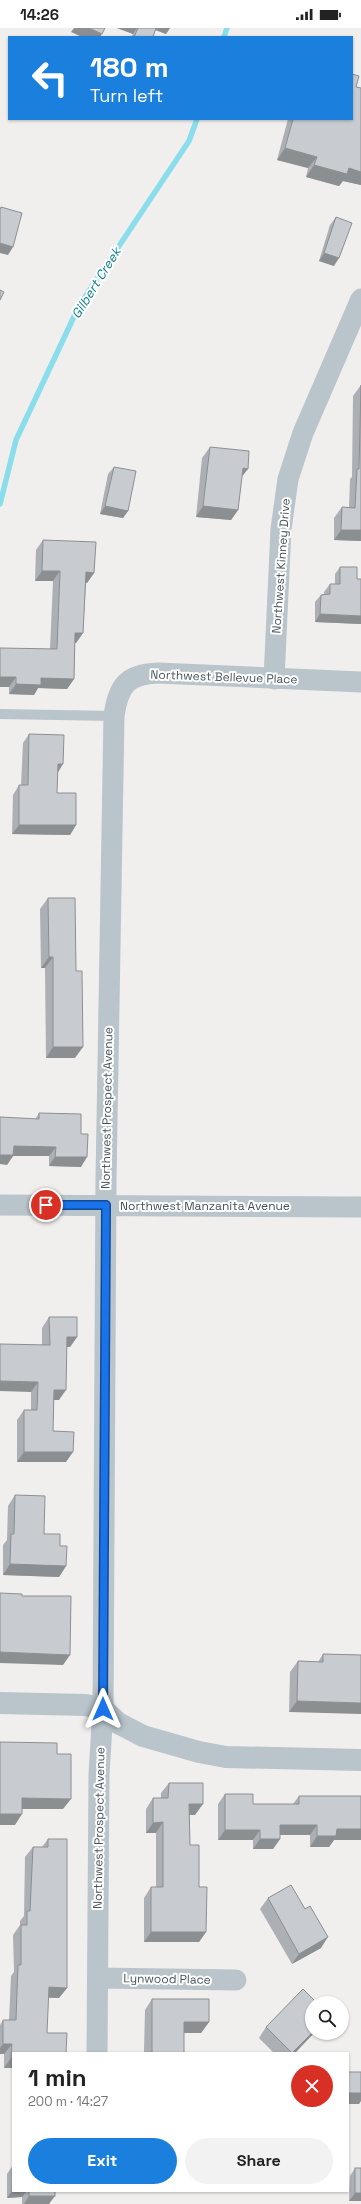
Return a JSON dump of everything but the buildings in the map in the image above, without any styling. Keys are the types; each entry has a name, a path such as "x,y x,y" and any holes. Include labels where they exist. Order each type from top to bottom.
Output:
{"street":[{"name":"Northwest Kinney Drive","path":"274,679 281,529 288,479 303,433 361,298"},
{"name":"Northwest Bellevue Place","path":"114,716 116,699 121,690 130,680 141,674 158,673 361,682"},
{"name":"Northwest Prospect Avenue","path":"97,2052 99,1774 103,1709 106,1205 114,716"},
{"name":"Northwest Manzanita Avenue","path":"0,1205 361,1207"},
{"path":"0,1703 86,1705 103,1709 118,1723 143,1736 199,1752 226,1757 361,1760"},
{"name":"Lynwood Place","path":"98,1978 236,1980"}],"lane":[{"path":"0,714 114,716"}],"waterway":[{"name":"Gilbert Creek","path":"224,36 227,28"},
{"name":"Gilbert Creek","path":"0,504 16,440 79,306 189,141 197,120"}],"route":[{"path":"46,1205 106,1205 103,1709"}]}
